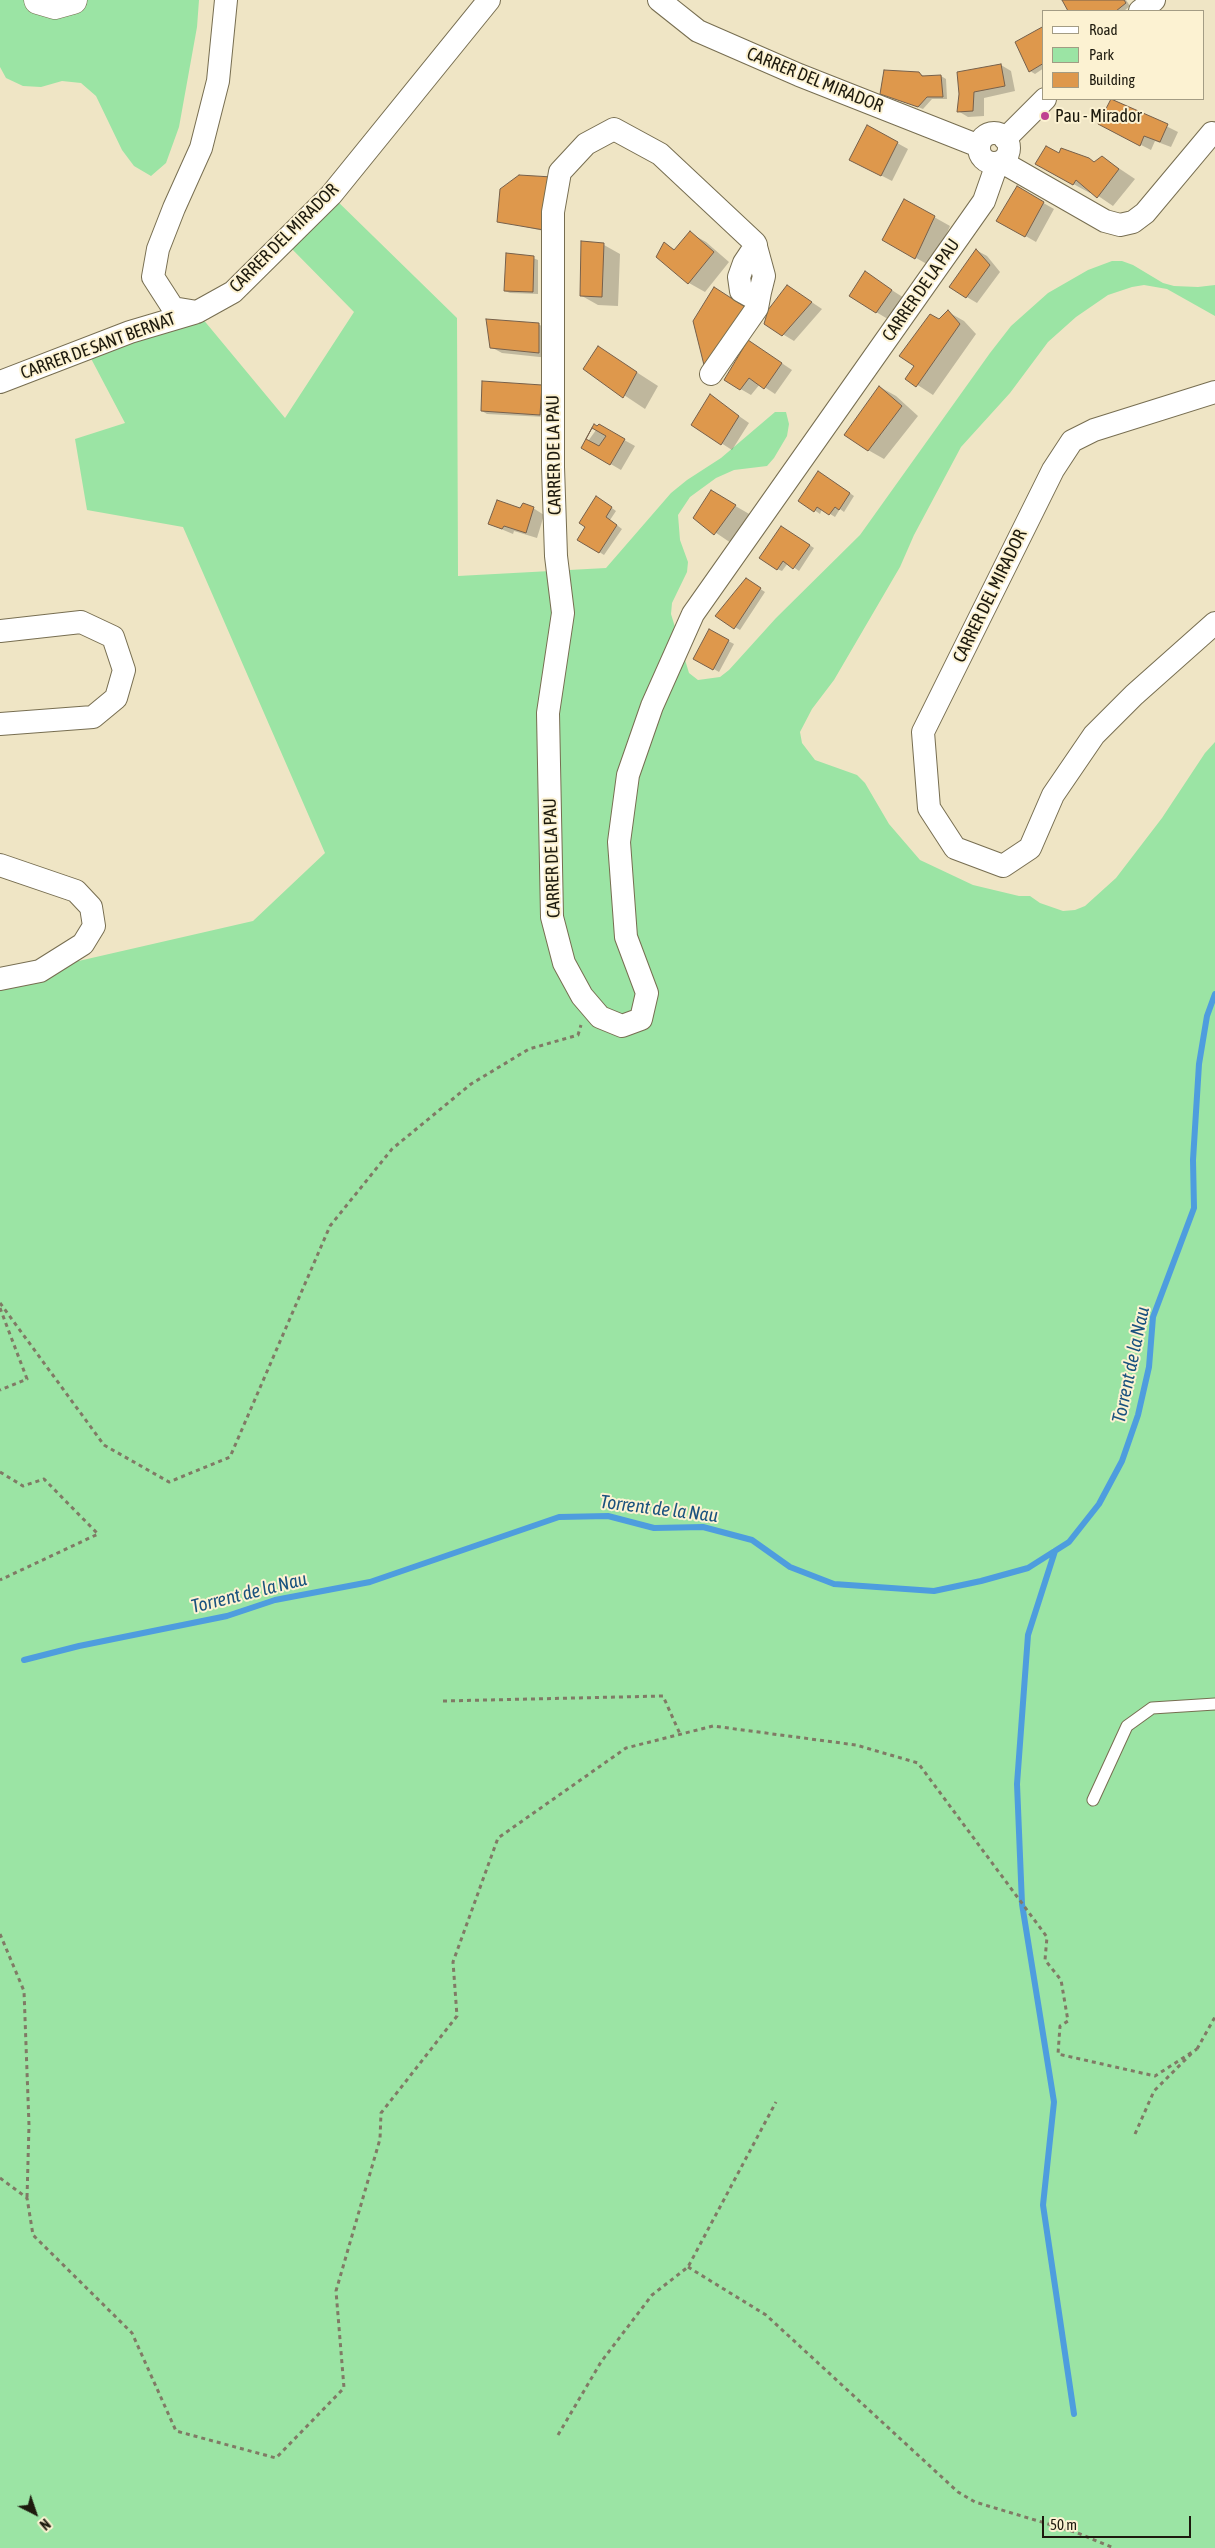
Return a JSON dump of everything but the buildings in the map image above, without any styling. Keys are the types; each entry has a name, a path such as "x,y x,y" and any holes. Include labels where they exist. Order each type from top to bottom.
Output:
{"street":[{"path":"38,0 55,5 73,0"},
{"path":"197,312 173,308 153,277 158,249 201,148 218,81 226,0"},
{"name":"CARRER DEL MIRADOR","path":"197,312 233,292 331,195 489,0"},
{"name":"CARRER DEL MIRADOR","path":"659,0 698,31 799,75 979,146"},
{"path":"1141,10 1154,0"},
{"path":"1006,139 1044,100"},
{"name":"CARRER DE LA PAU","path":"711,374 756,308 764,276 756,245 660,154 614,129 586,144 560,172 553,212 553,467 556,556 563,613 548,714 552,917 564,963 588,1003 600,1017 622,1026 641,1019 647,993 626,937 619,842 628,775 652,706 690,619 984,201 999,163"},
{"path":"999,163 1006,159 1009,149 1006,139 1000,134 990,134 982,139 979,146 983,158 999,163 1105,221 1120,225 1132,222 1145,213 1212,134"},
{"name":"CARRER DE SANT BERNAT","path":"0,382 130,332 197,312"},
{"name":"CARRER DEL MIRADOR","path":"1215,392 1152,414 1094,430 1072,441 1053,470 923,732 929,808 955,848 1003,866 1030,848 1053,795 1094,735 1134,694 1215,623"},
{"path":"0,631 81,622 113,637 124,670 116,698 93,717 0,724"},
{"path":"0,865 76,891 91,906 94,926 83,944 40,971 10,978 0,965"}],"lane":[{"path":"1093,1800 1127,1726 1152,1708 1215,1704"}],"path":[{"path":"0,1303 104,1444 169,1482 230,1457 330,1226 392,1149 471,1084 529,1049 578,1035 588,1003"},
{"path":"0,1308 26,1379 0,1390"},
{"path":"0,1472 23,1486 44,1480 98,1534 0,1580"},
{"path":"443,1701 663,1696 680,1735"},
{"path":"0,1934 24,1991 30,2125 27,2198 33,2235 132,2333 176,2431 276,2458 344,2388 336,2292 380,2139 381,2113 457,2016 454,1962 498,1838 626,1748 713,1726 856,1744 918,1763 1047,1937 1045,1960 1061,1980 1068,2021 1060,2026 1058,2054 1154,2076 1197,2049"},
{"path":"1135,2134 1154,2091 1197,2049 1215,2017"},
{"path":"558,2435 602,2362 652,2295 688,2268 776,2102"},
{"path":"0,2178 27,2198"},
{"path":"688,2268 766,2315 958,2492 975,2502 1075,2532 1114,2548"}],"green space":[{"path":"0,0 199,0 197,27 179,127 166,163 151,176 134,166 122,150 96,96 81,83 62,81 41,87 23,86 6,78 0,67"},
{"path":"331,195 457,318 458,576 606,568 671,493 721,458 775,412 786,412 789,424 787,436 767,466 734,470 716,478 690,497 678,515 680,540 688,562 687,572 672,603 671,614 689,673 698,680 720,677 729,670 776,618 860,535 990,353 1011,326 1048,293 1088,270 1112,261 1122,261 1133,265 1163,283 1174,286 1198,287 1215,285 1215,316 1167,289 1144,285 1108,295 1076,317 1048,342 1010,393 961,447 914,535 900,567 834,680 812,709 800,732 802,743 815,760 857,775 865,783 889,824 920,860 973,885 1019,896 1030,896 1040,903 1063,911 1075,910 1085,906 1116,878 1162,818 1205,753 1215,742 1215,2548 0,2548 0,979 253,921 325,853 183,527 87,510 75,439 125,423 86,349 197,312 285,418 354,312 288,245"}],"waterway":[{"name":"Torrent de la Nau","path":"24,1660 79,1646 227,1616 275,1600 370,1582 559,1517 608,1516 654,1528 703,1527 752,1540 790,1567 834,1584 934,1591 1028,1568 1069,1542 1099,1504 1122,1461 1138,1415 1149,1367 1153,1317 1194,1208 1193,1160 1199,1064 1207,1016 1215,994"},
{"path":"1055,1551 1028,1635 1017,1784 1022,1904 1054,2102 1043,2205 1074,2414"}],"place":[{"name":"Pau - Mirador","path":"1045,116"}]}
